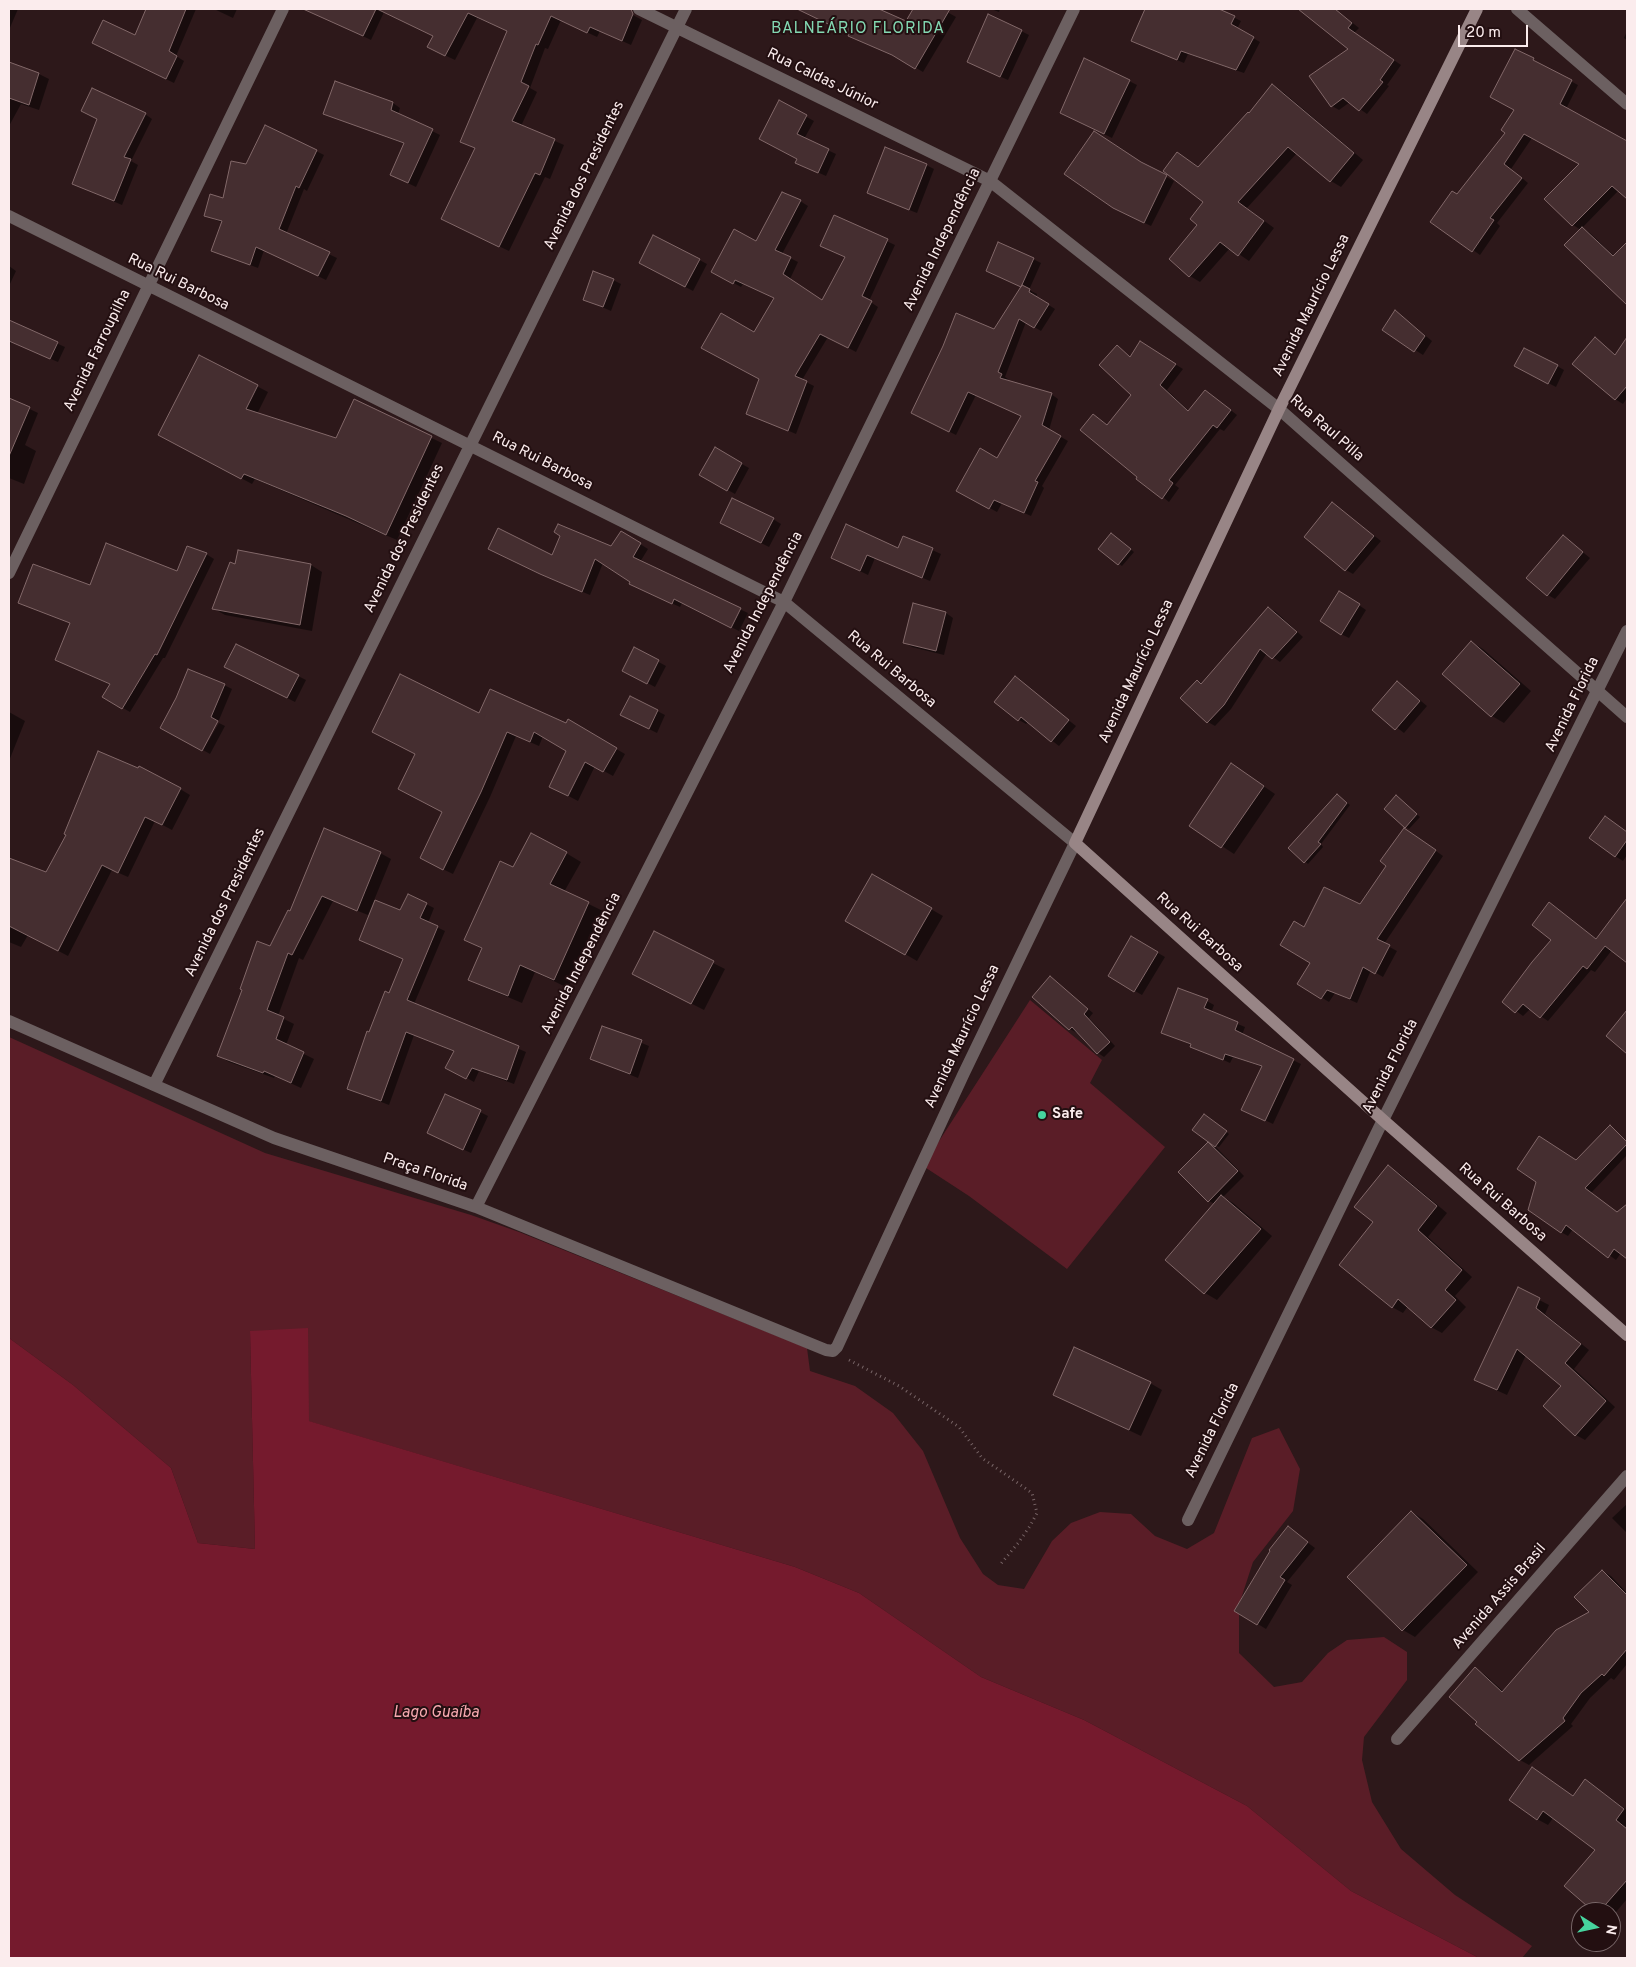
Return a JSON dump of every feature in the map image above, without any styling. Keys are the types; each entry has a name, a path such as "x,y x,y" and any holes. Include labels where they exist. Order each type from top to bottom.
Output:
{"street":[{"name":"Avenida Farroupilha","path":"9,573 283,9"},
{"name":"Rua Caldas Júnior","path":"639,9 990,181"},
{"name":"Avenida dos Presidentes","path":"154,1085 686,9"},
{"name":"Avenida Independência","path":"476,1207 784,602 1074,9"},
{"name":"Avenida Maurício Lessa","path":"833,1351 837,1347 964,1073 1075,843 1279,410 1477,9"},
{"path":"1517,9 1627,104"},
{"name":"Rua Raul Pilla","path":"990,181 1279,410 1627,716"},
{"name":"Rua Rui Barbosa","path":"9,216 784,602 1075,843 1383,1120 1627,1335"},
{"name":"Avenida Florida","path":"1188,1520 1383,1120 1627,631"},
{"name":"Praça Florida","path":"9,1021 274,1138 476,1207 826,1350 833,1351"},
{"name":"Avenida Assis Brasil","path":"1397,1739 1627,1476"}],"path":[{"path":"833,1351 898,1386 959,1427 982,1458 1032,1493 1037,1513 1019,1542 999,1566"}],"shaded area":[{"name":"Safe","path":"1030,1000 1102,1060 1090,1083 1165,1147 1067,1269 969,1196 923,1166"},
{"path":"9,1037 265,1153 471,1215 519,1232 807,1348 810,1371 855,1386 893,1413 923,1451 960,1538 983,1574 998,1585 1024,1589 1052,1541 1071,1523 1100,1512 1131,1514 1155,1536 1187,1549 1214,1533 1252,1438 1279,1428 1300,1469 1293,1511 1253,1562 1239,1605 1239,1653 1274,1687 1302,1682 1328,1653 1347,1640 1384,1637 1407,1652 1407,1680 1364,1737 1362,1760 1372,1802 1401,1849 1455,1895 1532,1946 1522,1958 1479,1958 1351,1891 1247,1806 1084,1720 981,1677 859,1593 795,1567 308,1421 250,1331 255,1549 198,1543 171,1468 73,1385 9,1338"}],"water":[{"name":"Lago Guaíba","path":"308,1328 309,1421 795,1567 859,1593 981,1677 1084,1720 1247,1806 1351,1891 1479,1958 9,1958 9,1338 73,1385 171,1468 198,1543 255,1549 250,1331"}],"building":[{"path":"146,9 186,9 169,51 177,56 166,79 92,43 103,20 135,35"},
{"path":"303,9 376,9 363,36"},
{"path":"377,9 631,9 633,14 622,41 590,27 587,33 551,16 538,45 536,44 521,82 529,86 512,121 555,139 540,175 535,173 499,247 441,219 475,148 460,142 507,31 468,13 445,56 427,47 433,36"},
{"path":"797,9 879,9 906,21 913,9 950,9 915,69 892,55 848,36 849,34"},
{"path":"1145,9 1219,9 1235,16 1231,24 1254,37 1236,70 1181,51 1177,60 1131,41"},
{"path":"1298,9 1335,9 1352,23 1348,28 1394,60 1380,80 1383,82 1359,111 1343,98 1331,107 1309,76 1348,49"},
{"path":"988,14 1022,30 1000,77 967,62"},
{"path":"1515,49 1572,80 1560,104 1627,141 1627,199 1612,186 1572,226 1544,199 1579,164 1524,134 1504,164 1522,178 1490,218 1494,220 1472,252 1430,222 1452,191 1457,194 1505,133 1501,130 1514,110 1490,97"},
{"path":"1084,58 1130,80 1104,134 1060,113"},
{"path":"9,62 39,73 29,105 9,98"},
{"path":"335,81 393,102 391,110 433,129 408,183 390,175 404,143 323,114"},
{"path":"1272,84 1354,153 1330,182 1288,147 1238,202 1264,221 1238,256 1220,242 1189,277 1169,259 1197,225 1190,219 1203,202 1163,171 1177,152 1198,167 1249,113"},
{"path":"92,88 146,113 124,157 131,159 114,201 72,184 97,119 81,111"},
{"path":"779,100 807,115 797,134 829,149 818,173 795,163 797,159 759,139"},
{"path":"265,125 317,150 299,188 296,186 279,229 330,252 318,276 256,247 250,265 211,251 222,221 204,216 210,194 223,198 231,161 246,164"},
{"path":"1094,131 1141,162 1167,175 1144,223 1113,208 1064,174"},
{"path":"885,147 927,164 909,210 867,193"},
{"path":"782,192 801,200 775,250 791,257 783,274 822,300 845,257 820,246 834,215 888,239 862,296 872,301 848,348 820,334 795,376 807,381 788,431 746,414 759,379 701,348 721,313 754,332 774,298 735,280 733,284 711,272 734,229 756,241"},
{"path":"1582,227 1613,256 1627,242 1627,305 1564,245"},
{"path":"653,235 700,259 685,287 639,263"},
{"path":"998,242 1034,258 1021,287 986,271"},
{"path":"593,271 614,279 603,307 583,300"},
{"path":"1022,285 1030,289 1029,292 1049,304 1034,328 1019,319 998,372 1002,374 1000,378 1052,393 1042,425 1061,436 1035,481 1038,482 1024,513 994,500 989,509 956,491 980,448 997,458 1021,416 968,392 949,432 911,413 943,346 956,313 994,329"},
{"path":"1395,310 1425,336 1414,352 1382,330"},
{"path":"9,320 58,342 50,359 9,341"},
{"path":"1595,337 1615,355 1627,337 1627,386 1615,400 1572,364"},
{"path":"1140,341 1176,364 1160,385 1188,411 1205,390 1231,410 1217,428 1213,425 1169,480 1173,483 1162,499 1080,430 1093,414 1107,425 1131,395 1099,365 1117,345 1130,357"},
{"path":"1524,348 1558,365 1548,384 1514,366"},
{"path":"199,355 258,385 246,409 336,438 354,399 432,436 386,535 346,516 244,474 241,479 158,435"},
{"path":"9,398 30,407 9,456"},
{"path":"715,447 742,463 727,491 699,475"},
{"path":"732,498 774,518 761,543 720,523"},
{"path":"1332,502 1374,536 1345,571 1304,537"},
{"path":"558,524 611,546 621,531 641,543 633,557 741,608 731,628 674,599 672,604 629,584 630,582 595,559 582,592 488,549 498,528 552,555 560,536 554,532"},
{"path":"846,524 898,548 903,536 933,548 922,578 867,555 860,571 831,558"},
{"path":"1111,533 1131,549 1118,565 1098,549"},
{"path":"1563,535 1583,552 1547,596 1526,578"},
{"path":"106,543 177,571 187,546 207,553 157,655 155,654 122,709 102,697 110,684 55,660 70,623 18,603 33,564 90,585"},
{"path":"238,550 311,564 300,625 212,609 230,562 235,564"},
{"path":"1339,591 1360,604 1341,635 1320,621"},
{"path":"913,603 946,612 936,651 903,643"},
{"path":"1268,607 1297,632 1272,659 1260,649 1224,705 1207,723 1180,698 1197,680 1201,684"},
{"path":"1471,641 1520,684 1491,717 1442,674"},
{"path":"236,644 299,675 287,698 224,667"},
{"path":"634,647 659,660 647,684 622,671"},
{"path":"188,669 225,684 211,717 218,721 202,751 160,728 176,698"},
{"path":"400,674 479,713 490,689 566,723 568,719 617,748 603,772 585,762 568,796 549,787 566,751 534,732 530,742 507,732 481,792 443,870 420,858 442,812 398,789 415,754 372,732"},
{"path":"1015,676 1069,720 1051,742 1021,717 1018,721 994,702"},
{"path":"1397,681 1420,701 1395,730 1372,710"},
{"path":"630,696 658,710 649,729 620,715"},
{"path":"98,751 138,768 139,766 181,788 162,825 145,817 118,873 102,865 58,951 9,926 9,858 46,872 66,835 64,834"},
{"path":"1231,763 1264,786 1221,848 1189,826"},
{"path":"1337,794 1347,803 1318,842 1321,844 1304,863 1288,848"},
{"path":"1396,795 1417,814 1405,828 1384,809"},
{"path":"1605,816 1627,832 1627,840 1615,857 1589,838"},
{"path":"324,828 381,852 357,911 322,896 292,955 288,953 267,1010 284,1017 276,1039 304,1052 291,1083 264,1071 263,1073 217,1056 242,990 240,989 257,941 270,946 288,910 290,911"},
{"path":"1404,828 1436,850 1377,939 1390,945 1375,974 1363,967 1350,999 1327,990 1321,999 1297,984 1310,963 1280,945 1294,921 1304,927 1324,887 1360,904 1386,866 1380,861"},
{"path":"531,833 567,852 550,884 589,902 554,980 520,965 508,996 468,980 482,948 464,940 500,861 513,867"},
{"path":"872,874 932,908 905,955 845,921"},
{"path":"408,894 427,903 420,918 438,926 407,1000 519,1046 507,1080 472,1068 466,1079 445,1068 454,1051 406,1032 381,1101 347,1089 367,1031 369,1032 385,991 389,993 403,959 359,940 375,900 400,910"},
{"path":"1627,898 1627,963 1605,946 1587,969 1583,966 1540,1018 1523,1004 1515,1013 1502,1002 1551,940 1532,925 1549,902 1596,939"},
{"path":"654,931 714,961 691,1004 632,974"},
{"path":"1131,936 1158,952 1134,992 1108,976"},
{"path":"1050,976 1088,1009 1084,1014 1110,1042 1097,1054 1072,1027 1069,1030 1032,997"},
{"path":"1178,988 1208,999 1204,1008 1238,1022 1235,1030 1294,1059 1265,1121 1241,1110 1262,1066 1225,1054 1223,1060 1190,1047 1191,1044 1161,1033"},
{"path":"1627,1010 1627,1054 1606,1036"},
{"path":"602,1026 642,1040 630,1074 590,1059"},
{"path":"445,1094 481,1110 463,1150 427,1133"},
{"path":"1204,1114 1227,1131 1215,1147 1192,1130"},
{"path":"1610,1125 1627,1144 1585,1188 1617,1212 1627,1204 1627,1259 1614,1249 1608,1258 1566,1225 1561,1233 1528,1210 1536,1182 1517,1169 1539,1136 1576,1160"},
{"path":"1208,1142 1238,1171 1208,1202 1178,1172"},
{"path":"1388,1165 1437,1206 1418,1230 1462,1270 1445,1290 1456,1300 1431,1328 1398,1299 1392,1308 1339,1265 1373,1222 1354,1207"},
{"path":"1221,1195 1261,1229 1204,1294 1165,1260"},
{"path":"1518,1287 1540,1298 1536,1308 1581,1344 1565,1363 1606,1401 1575,1436 1543,1406 1561,1386 1517,1349 1497,1390 1474,1380"},
{"path":"1074,1347 1151,1382 1129,1430 1053,1395"},
{"path":"1411,1511 1467,1565 1402,1631 1347,1577"},
{"path":"1288,1526 1308,1542 1280,1577 1285,1580 1257,1625 1234,1611 1269,1550"},
{"path":"1602,1570 1627,1595 1627,1649 1604,1676 1602,1674 1581,1693 1563,1718 1565,1721 1519,1761 1475,1724 1477,1722 1449,1697 1475,1667 1502,1692 1556,1630 1589,1612 1574,1597"},
{"path":"1532,1767 1573,1796 1585,1779 1624,1809 1616,1820 1627,1829 1627,1880 1608,1902 1582,1902 1564,1886 1595,1850 1543,1811 1537,1820 1509,1800"}],"place":[{"name":"Safe","path":"1042,1115"}],"district":[{"name":"BALNEÁRIO FLORIDA","path":"858,30"}]}
